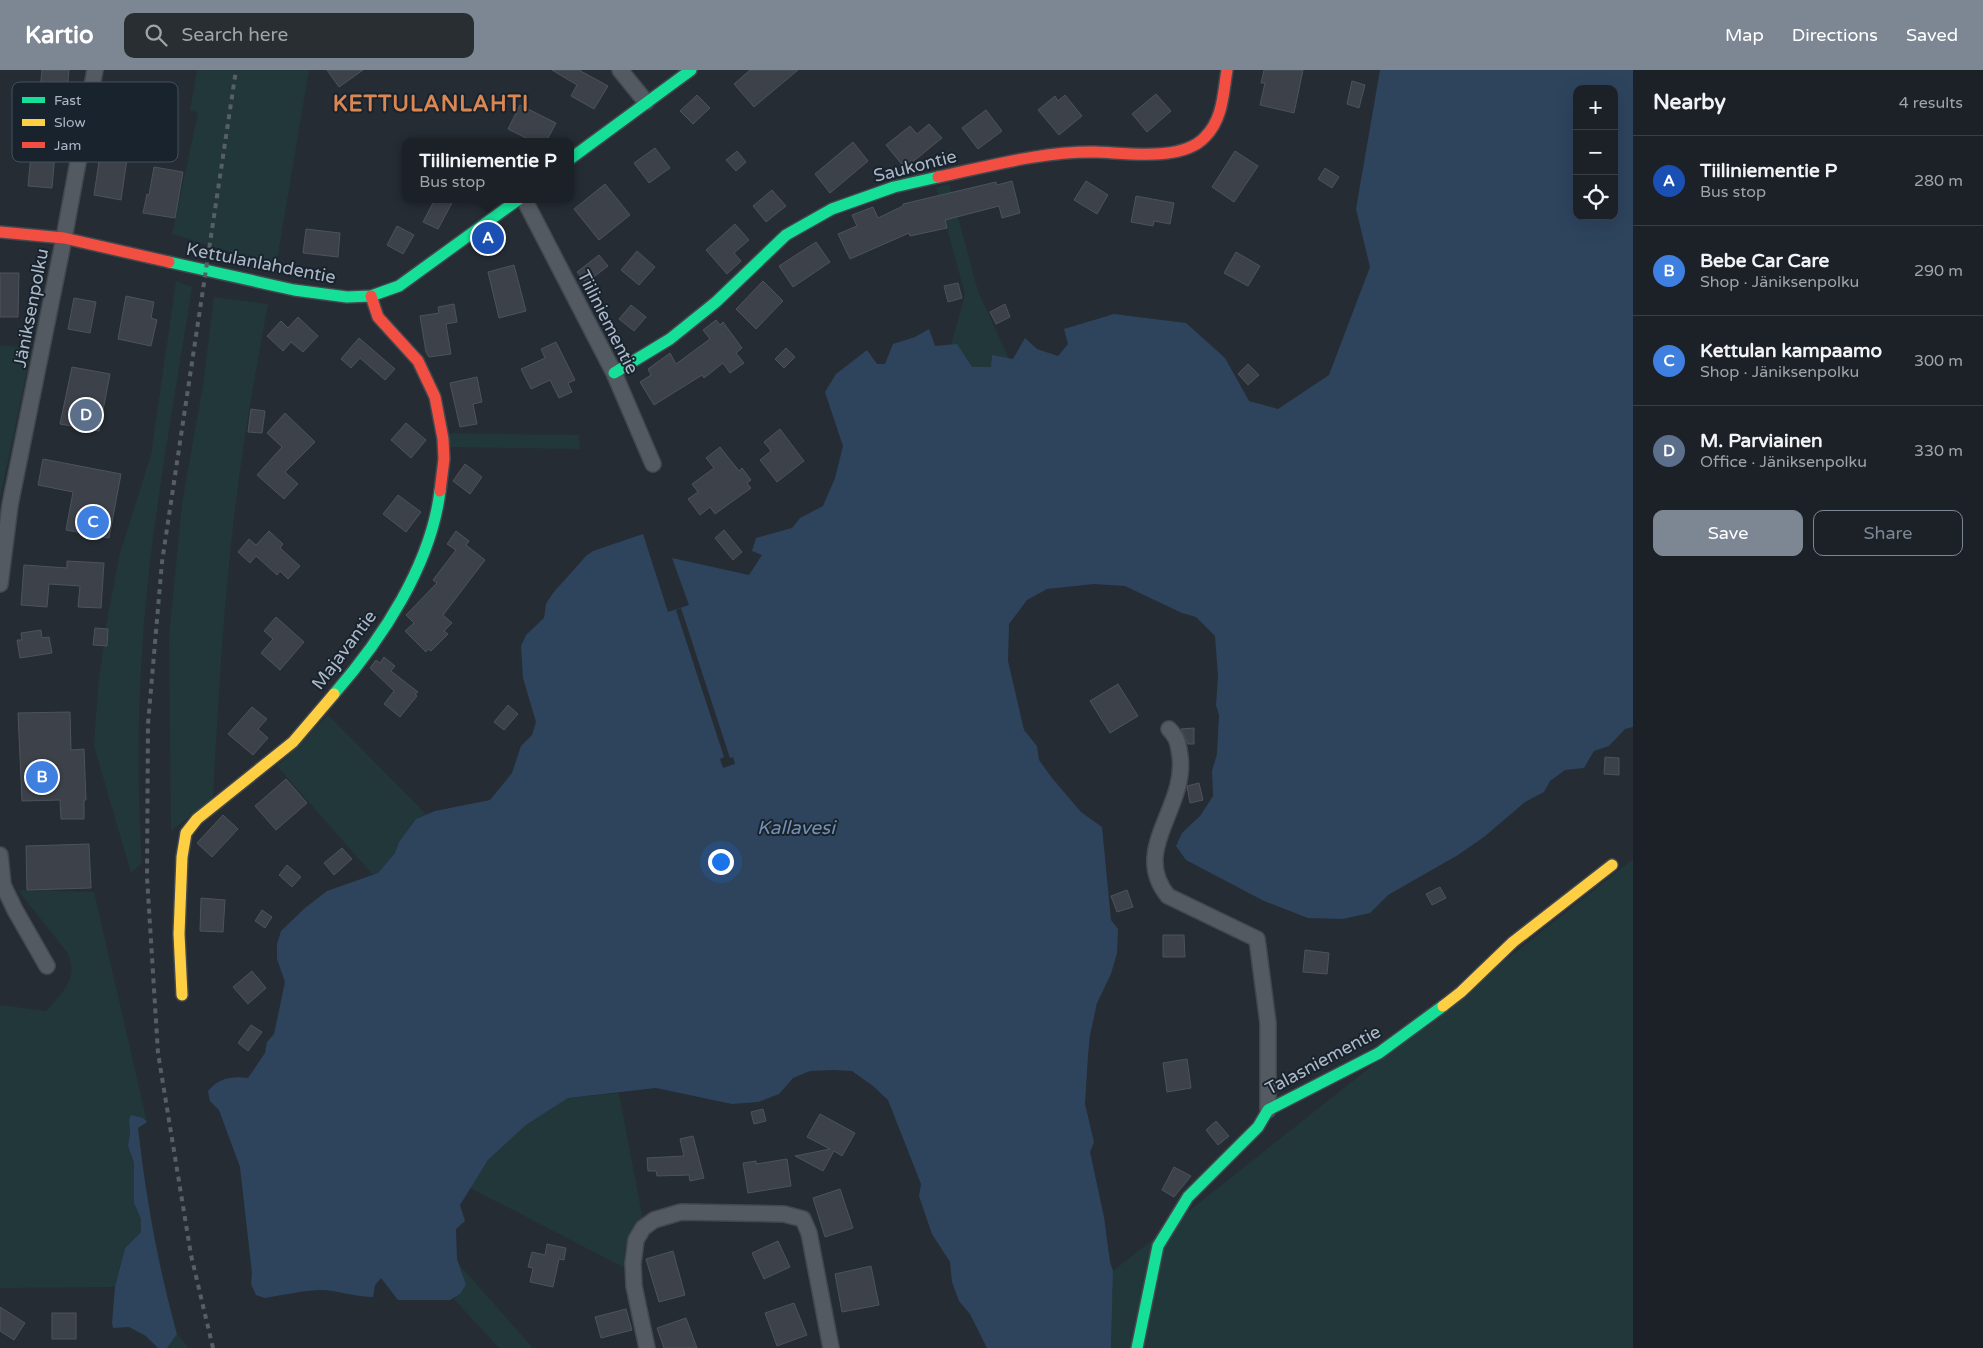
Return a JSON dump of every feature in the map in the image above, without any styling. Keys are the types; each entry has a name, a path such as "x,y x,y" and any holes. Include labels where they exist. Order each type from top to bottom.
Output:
{"street":[{"path":"620,70 646,102"},
{"path":"574,157 691,70"},
{"name":"Saukontie","path":"614,373 670,339 716,302 786,234 832,209 894,187 1033,157 1093,152 1146,154 1184,151 1206,138 1220,115 1227,70"},
{"name":"Jäniksenpolku","path":"0,584 10,505 78,162"},
{"name":"Kettulanlahdentie","path":"0,232 64,238 294,290 347,297 371,296 399,286 513,203"},
{"name":"Tiiliniementie","path":"526,203 614,373 653,464"},
{"name":"Majavantie","path":"182,995 179,934 182,857 186,833 197,819 293,742 343,684 380,635 411,582 437,516 444,459 443,439 435,397 418,361 378,318 371,296"},
{"path":"1169,729 1178,738 1181,765 1178,790 1156,843 1154,864 1159,884 1168,896 1257,939 1268,1023 1268,1110"},
{"path":"0,855 3,885 47,966"},
{"name":"Talasniementie","path":"1137,1348 1158,1246 1188,1197 1258,1127 1268,1110 1379,1053 1461,992 1513,942 1612,865"},
{"path":"647,1348 634,1286 633,1263 636,1240 643,1228 654,1220 682,1212 784,1214 803,1219 809,1233 831,1348"}],"green space":[{"path":"197,70 309,70 276,266 172,234 198,113 190,110"},
{"path":"949,184 978,291 1009,359 992,355 991,367 972,368 957,345 951,345 965,295 936,187"},
{"path":"176,281 192,287 162,475 148,579 144,619 139,741 142,863 131,873 94,746 98,687 107,620 120,553 151,455"},
{"path":"214,297 268,304 245,437 230,553 213,798 171,831 169,637 182,504 203,385"},
{"path":"0,345 32,348 0,498"},
{"path":"449,433 579,435 580,449 450,447"},
{"path":"328,715 426,814 416,819 399,842 395,853 378,873 373,875 277,766"},
{"path":"1633,859 1633,1348 1111,1348 1113,1271"},
{"path":"18,890 94,892 147,1122 143,1118 129,1120 128,1146 134,1163 134,1203 141,1219 141,1232 125,1248 115,1287 0,1288 0,1005 46,1011 68,984 71,968 66,951"},
{"path":"619,1093 643,1220 633,1230 627,1241 624,1254 625,1268 470,1188 488,1160 526,1125 568,1098"},
{"path":"458,1263 533,1348 499,1348 453,1298 460,1294 462,1273"},
{"path":"177,1334 189,1348 167,1348"}],"water":[{"name":"Kallavesi","path":"1380,70 1633,70 1633,727 1625,729 1609,746 1594,751 1584,768 1565,770 1550,781 1544,792 1525,802 1484,837 1458,855 1388,895 1370,913 1343,919 1308,918 1264,901 1186,860 1176,846 1182,833 1200,816 1213,796 1212,771 1217,754 1219,715 1216,705 1218,676 1215,636 1196,617 1182,613 1125,586 1094,584 1047,589 1027,600 1009,624 1008,661 1024,730 1037,746 1039,760 1052,778 1081,812 1102,827 1111,920 1118,929 1117,953 1111,974 1097,1003 1090,1035 1085,1104 1094,1142 1090,1152 1113,1271 1111,1348 987,1348 970,1314 959,1301 952,1282 950,1262 932,1234 919,1196 921,1184 888,1100 852,1071 810,1071 793,1078 779,1094 758,1102 732,1104 656,1088 568,1098 526,1125 488,1160 460,1205 465,1221 456,1229 457,1259 466,1285 460,1294 450,1300 398,1300 381,1278 375,1285 373,1297 323,1290 265,1298 256,1295 251,1284 252,1273 240,1167 219,1110 210,1101 208,1091 217,1083 226,1079 248,1078 265,1053 267,1042 274,1034 285,982 277,959 277,944 281,931 305,908 327,891 378,873 395,853 399,842 416,819 435,811 490,800 512,773 521,746 532,735 536,722 523,678 521,646 526,635 544,618 546,604 553,593 586,556 593,551 643,534 668,612 689,605 672,558 749,575 762,555 752,551 756,538 792,528 800,518 823,506 835,478 843,446 825,392 836,374 867,350 877,364 885,364 893,344 915,337 929,329 935,346 957,344 972,367 991,367 992,355 1013,359 1025,338 1037,349 1058,356 1068,344 1064,329 1114,314 1186,323 1225,358 1249,401 1278,409 1329,375 1370,267 1356,209"},
{"path":"131,1115 143,1118 147,1122 138,1128 145,1180 158,1257 177,1334 167,1348 158,1348 146,1336 129,1327 113,1328 112,1323 115,1287 125,1248 141,1232 141,1219 134,1203 134,1163 128,1146 129,1120"}],"pier":[{"path":"681,608 730,758 733,757 735,764 723,768 720,759 724,757 676,610"}],"building":[{"path":"42,70 69,70 68,82 41,82"},
{"path":"327,70 363,70 339,87"},
{"path":"552,70 579,70 608,86 594,109 571,96 577,85"},
{"path":"750,70 798,70 754,107 734,84"},
{"path":"1264,70 1303,70 1294,113 1260,105 1265,83 1261,83"},
{"path":"1352,81 1365,85 1359,108 1347,104"},
{"path":"1156,94 1171,111 1147,132 1132,114"},
{"path":"697,95 710,108 693,124 680,111"},
{"path":"1065,95 1082,116 1059,135 1038,110 1055,96 1058,101"},
{"path":"520,105 556,123 548,138 526,138 508,129"},
{"path":"986,110 1002,131 978,149 962,128"},
{"path":"929,124 942,138 905,168 886,145 910,126 917,134"},
{"path":"853,142 868,161 830,193 815,174"},
{"path":"655,148 670,168 649,183 634,163"},
{"path":"737,151 746,162 736,171 726,160"},
{"path":"1235,151 1258,166 1234,202 1212,187"},
{"path":"30,162 54,162 52,188 28,186"},
{"path":"99,162 127,162 121,200 94,195"},
{"path":"154,167 183,172 175,218 143,213 147,194 149,195"},
{"path":"1325,168 1339,177 1332,188 1318,179"},
{"path":"1012,181 1020,213 1002,218 999,206 945,220 947,228 910,236 909,233 850,259 838,234 857,226 852,215 873,207 878,218 903,206 903,204 996,182 997,185"},
{"path":"1086,181 1108,195 1097,214 1074,200"},
{"path":"605,184 630,215 599,240 574,209"},
{"path":"772,190 786,206 766,222 753,206"},
{"path":"1136,196 1174,203 1170,224 1154,221 1153,226 1131,222"},
{"path":"433,203 452,203 438,229 423,222"},
{"path":"735,224 749,240 734,253 741,261 727,274 706,250"},
{"path":"397,226 414,235 403,254 387,245"},
{"path":"306,229 340,233 338,257 303,253"},
{"path":"816,242 830,262 793,287 779,266"},
{"path":"637,251 655,267 639,285 621,270"},
{"path":"1236,252 1260,266 1248,286 1224,273"},
{"path":"599,255 608,266 586,283 577,272"},
{"path":"514,265 526,311 499,318 488,272"},
{"path":"0,273 19,273 18,317 0,317"},
{"path":"763,281 783,301 756,329 736,309"},
{"path":"958,283 962,298 948,302 944,286"},
{"path":"126,296 154,302 151,318 157,320 151,346 118,339"},
{"path":"74,298 96,302 90,333 68,329"},
{"path":"454,304 457,322 446,324 451,354 429,357 426,352 420,316 439,313 438,307"},
{"path":"1005,304 1010,317 996,324 990,312"},
{"path":"631,305 646,317 634,331 619,319"},
{"path":"298,317 318,336 303,352 291,342 283,351 267,336 281,321 288,328"},
{"path":"716,320 720,325 723,322 742,348 736,353 744,363 730,373 723,363 704,378 702,375 654,405 640,382 651,375 648,369 670,353 676,364 710,339 703,330"},
{"path":"359,338 395,369 385,380 360,358 351,368 341,359"},
{"path":"556,342 575,380 568,383 572,392 559,398 550,380 531,389 521,369 545,358 541,349"},
{"path":"786,348 795,357 784,368 775,359"},
{"path":"1248,364 1259,375 1248,385 1238,374"},
{"path":"72,367 110,374 99,431 60,424"},
{"path":"477,377 482,402 473,404 477,424 460,427 450,383"},
{"path":"251,409 265,411 262,433 248,432"},
{"path":"285,413 315,442 285,472 298,484 284,499 257,475 282,447 267,433"},
{"path":"406,423 426,440 411,458 391,440"},
{"path":"780,429 804,461 777,482 760,460 771,451 764,442"},
{"path":"720,447 739,471 742,468 751,480 747,483 751,488 715,514 710,507 700,515 688,499 698,492 692,484 714,468 706,458"},
{"path":"43,459 121,474 109,538 66,530 73,492 38,485"},
{"path":"465,464 482,477 470,494 453,481"},
{"path":"398,495 421,512 406,532 383,514"},
{"path":"724,530 742,552 733,560 715,538"},
{"path":"269,531 283,544 280,548 300,566 288,579 280,571 277,575 256,556 250,563 238,552 249,539 256,545"},
{"path":"456,531 469,541 466,545 485,560 443,615 452,623 444,631 448,634 431,651 428,649 426,652 405,631 414,623 406,615 437,583 433,580 456,550 447,544"},
{"path":"67,561 104,563 101,608 78,607 80,586 49,584 47,607 21,605 24,565 67,568"},
{"path":"276,617 304,642 280,670 261,653 273,639 264,631"},
{"path":"95,628 108,629 107,646 93,645"},
{"path":"41,630 42,638 49,637 52,653 20,658 17,640 22,640 21,633"},
{"path":"384,657 395,666 391,671 418,692 415,694 417,696 400,717 384,704 394,691 370,668 376,660 380,663"},
{"path":"1118,684 1138,716 1110,733 1090,701"},
{"path":"508,705 518,714 504,730 494,722"},
{"path":"252,707 267,719 258,729 268,738 253,755 228,734"},
{"path":"70,712 71,750 84,749 86,800 84,800 84,819 61,819 60,800 22,801 18,713"},
{"path":"1194,728 1194,744 1188,744 1181,729"},
{"path":"1605,757 1619,758 1619,775 1604,774"},
{"path":"286,779 307,803 276,830 255,806"},
{"path":"1199,783 1203,800 1190,803 1187,786"},
{"path":"223,815 238,829 212,857 197,843"},
{"path":"89,844 91,888 27,890 26,846"},
{"path":"342,848 352,859 334,875 324,863"},
{"path":"287,865 301,877 292,887 279,875"},
{"path":"1440,887 1446,898 1432,905 1426,894"},
{"path":"1127,890 1133,907 1117,912 1111,896"},
{"path":"201,898 225,900 223,932 200,931"},
{"path":"262,910 272,917 265,928 255,921"},
{"path":"1163,935 1184,935 1185,957 1163,957"},
{"path":"1305,950 1329,953 1327,974 1303,972"},
{"path":"252,971 266,988 248,1004 233,987"},
{"path":"251,1025 262,1032 248,1051 238,1043"},
{"path":"1187,1059 1191,1088 1167,1092 1163,1063"},
{"path":"763,1109 766,1121 754,1124 751,1112"},
{"path":"820,1114 855,1133 842,1156 834,1151 823,1171 795,1156 830,1149 807,1137"},
{"path":"1216,1121 1229,1136 1218,1145 1206,1130"},
{"path":"693,1136 704,1178 690,1181 689,1175 657,1176 656,1171 648,1171 647,1158 684,1156 680,1139"},
{"path":"787,1159 791,1186 748,1193 743,1163 756,1161 756,1164"},
{"path":"1174,1167 1191,1176 1174,1197 1162,1190"},
{"path":"840,1189 853,1228 825,1237 813,1198"},
{"path":"778,1241 790,1267 764,1279 752,1253"},
{"path":"547,1244 566,1248 564,1260 559,1259 553,1287 530,1282 533,1268 528,1267 532,1252 545,1255"},
{"path":"673,1251 685,1295 659,1302 646,1259"},
{"path":"871,1266 879,1305 842,1312 835,1274"},
{"path":"794,1303 807,1335 777,1346 765,1313"},
{"path":"0,1307 25,1323 14,1340 0,1331"},
{"path":"626,1309 632,1330 601,1338 595,1317"},
{"path":"52,1313 76,1313 76,1339 52,1339"},
{"path":"686,1318 697,1348 664,1348 657,1328"}],"railway":[{"path":"213,1348 191,1255 158,1053 147,877 148,724 162,562 236,70"}],"traffic: fast":[{"path":"574,156 691,70"},
{"path":"614,373 670,339 716,302 786,235 832,209 894,187 938,177"},
{"path":"169,262 294,290 347,297 371,296 399,286 513,203"},
{"path":"334,694 370,649 402,600 426,546 435,519 440,491"},
{"path":"1137,1348 1158,1246 1188,1197 1258,1127 1268,1110 1379,1053 1443,1006"}],"traffic: slow":[{"path":"182,995 179,934 182,857 186,833 197,819 293,742 334,694"},
{"path":"1443,1006 1461,992 1513,942 1612,865"}],"traffic: jam":[{"path":"938,177 1017,160 1056,154 1076,152 1154,154 1183,150 1195,145 1211,130 1219,114 1227,70"},
{"path":"0,232 64,238 169,262"},
{"path":"371,296 378,317 418,361 435,397 443,439 444,459 440,491"}],"place":[{"name":"Tiiliniementie P","path":"488,238"},
{"name":"M. Parviainen","path":"86,415"},
{"name":"Kettulan kampaamo","path":"93,522"},
{"name":"Bebe Car Care","path":"42,777"}],"district":[{"name":"KETTULANLAHTI","path":"431,103"}]}
